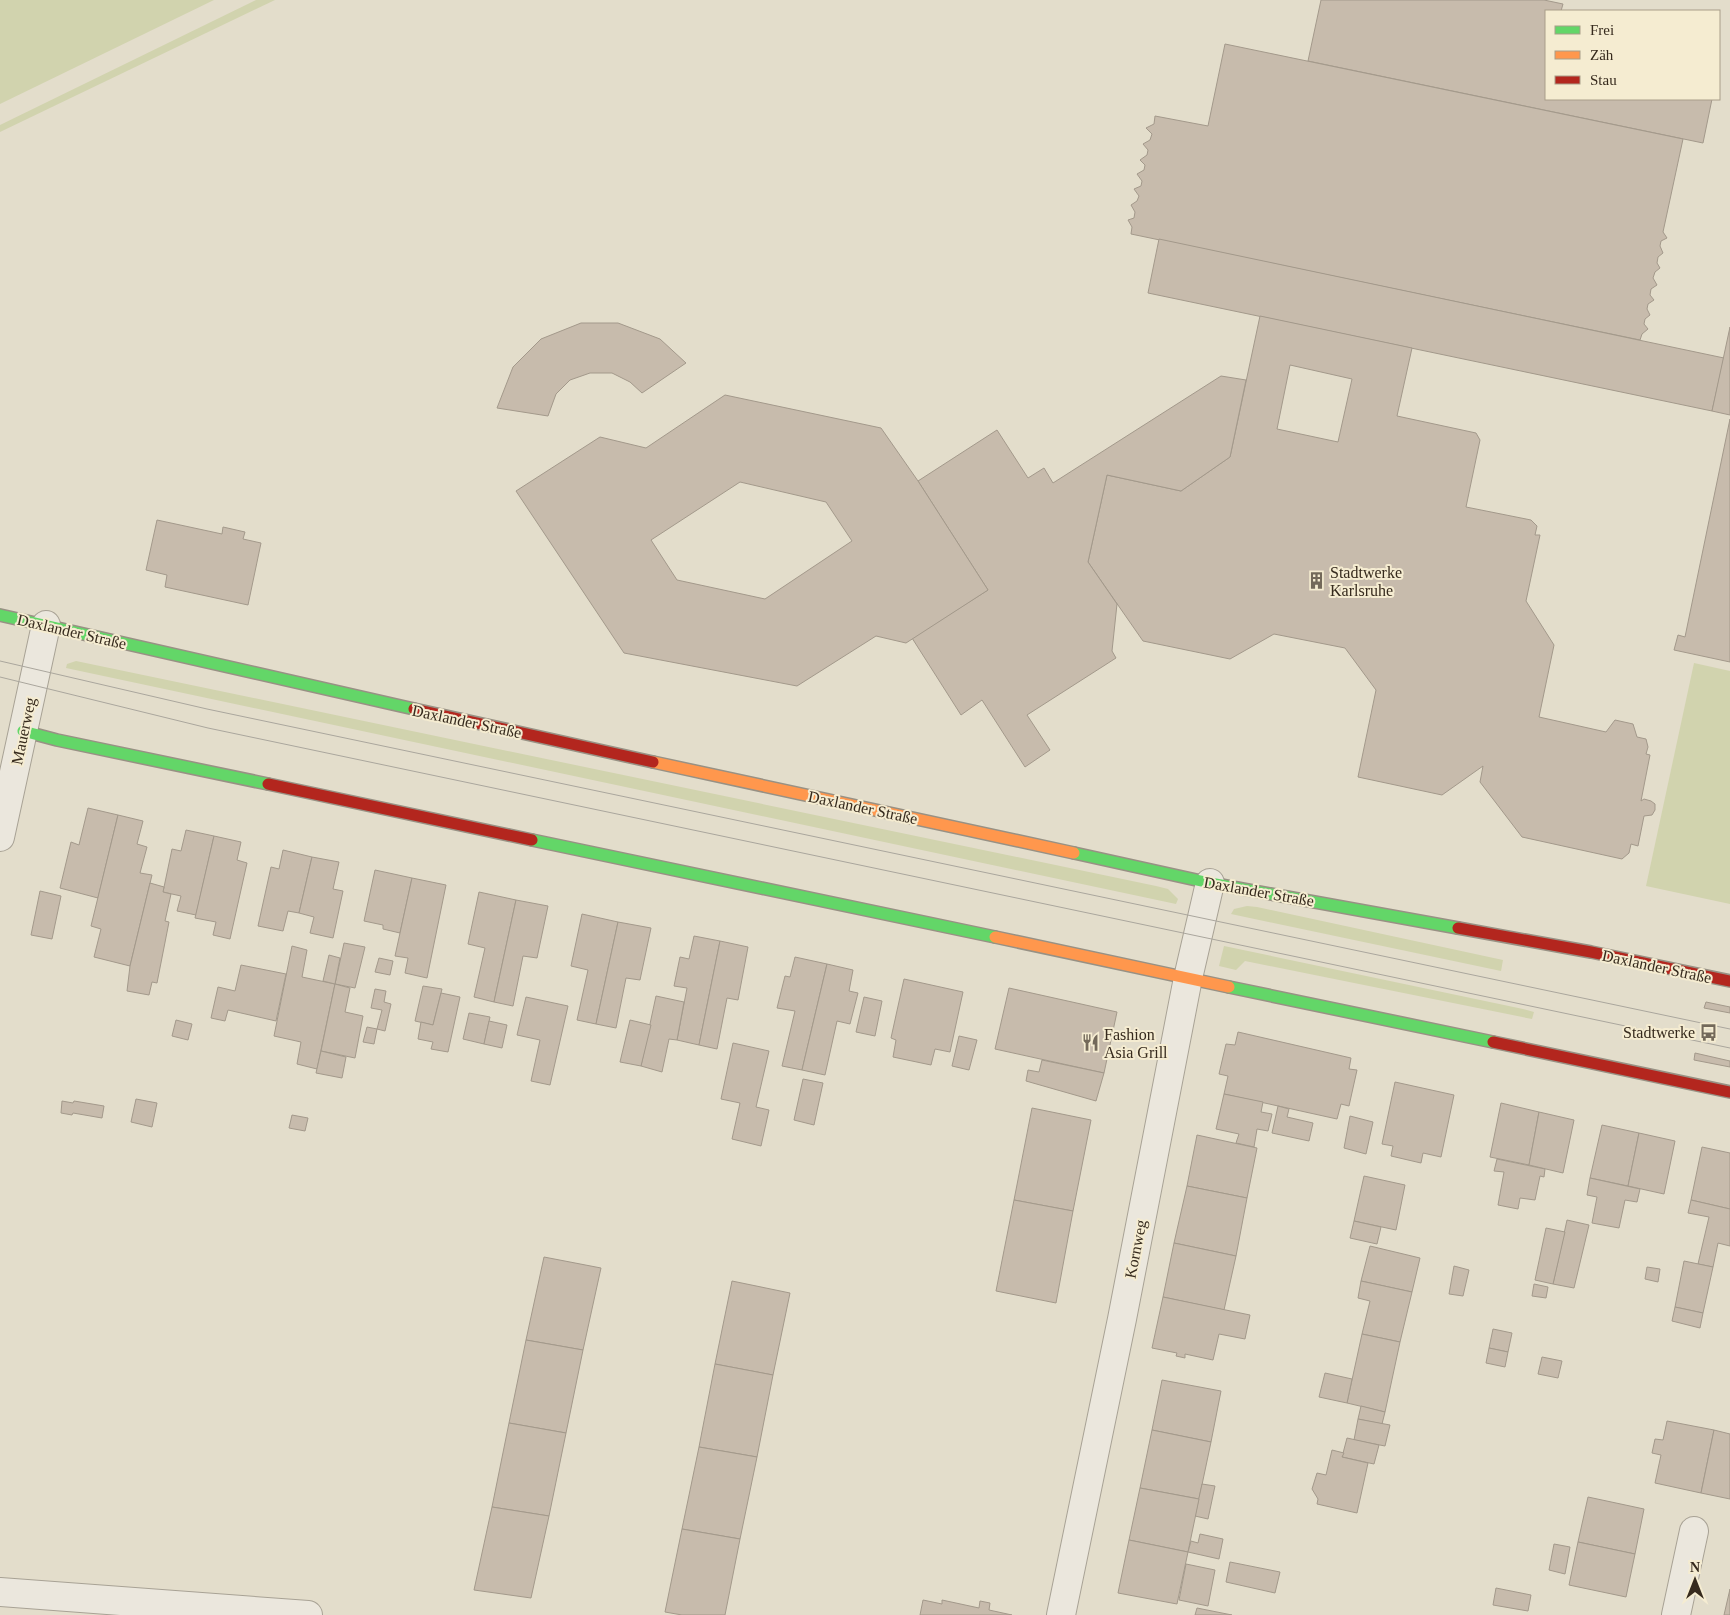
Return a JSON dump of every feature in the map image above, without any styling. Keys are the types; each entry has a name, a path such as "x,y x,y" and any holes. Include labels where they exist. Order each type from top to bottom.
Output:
{"street":[{"name":"Daxlander Straße","path":"0,615 353,696 1210,883 1591,952 1730,981"},
{"name":"Mauerweg","path":"0,837 46,625"},
{"path":"23,731 57,740 1730,1092"},
{"name":"Kornweg","path":"1061,1615 1120,1329 1188,978 1210,883"},
{"path":"1676,1615 1694,1531"},
{"path":"0,1592 308,1615"}],"green space":[{"path":"0,0 214,0 0,104"},
{"path":"256,0 275,0 0,132 0,125"},
{"path":"76,661 1156,886 1168,889 1178,899 1176,904 66,668 67,664"},
{"path":"1694,663 1730,671 1730,904 1646,886"},
{"path":"1247,906 1503,960 1501,971 1231,914 1234,909"},
{"path":"1224,946 1534,1012 1532,1019 1245,961 1236,970 1219,966"}],"building":[{"path":"1321,0 1544,0 1563,4 1561,10 1545,10 1545,100 1712,100 1703,143 1308,61"},
{"path":"1225,44 1683,139 1663,232 1667,238 1661,241 1660,246 1663,253 1658,257 1657,263 1660,268 1655,272 1653,278 1657,285 1651,289 1650,295 1654,300 1648,304 1647,309 1650,315 1645,319 1644,324 1648,329 1642,334 1640,340 1131,234 1132,227 1128,220 1134,218 1135,212 1131,205 1137,201 1139,196 1134,189 1141,186 1142,181 1137,174 1144,170 1145,165 1140,160 1147,155 1148,150 1143,144 1150,140 1152,134 1146,128 1154,124 1155,116 1208,126"},
{"path":"1159,239 1724,358 1712,411 1148,293"},
{"name":"Stadtwerke Karlsruhe","path":"1260,316 1412,348 1397,416 1476,433 1480,440 1466,507 1531,520 1537,526 1535,535 1540,535 1526,601 1554,645 1539,717 1606,732 1615,720 1633,724 1637,737 1646,739 1648,747 1646,754 1650,755 1641,801 1644,799 1651,801 1655,804 1655,810 1652,815 1644,816 1638,846 1631,844 1629,853 1622,859 1522,837 1480,782 1483,766 1442,795 1358,777 1376,690 1345,648 1274,634 1230,659 1143,641 1088,562 1107,475 1181,491 1230,457","holes":["1290,365 1352,379 1338,442 1277,429"]},
{"path":"581,323 618,323 660,339 686,363 642,393 630,382 612,373 590,373 570,380 556,394 548,416 497,408 513,367 541,339"},
{"path":"1730,327 1730,415 1712,411"},
{"path":"1221,376 1246,380 1230,457 1181,491 1107,475 1088,562 1117,604 1112,651 1116,658 1027,715 1050,750 1025,767 982,700 961,715 912,638 988,590 918,481 997,430 1028,478 1044,468 1053,483"},
{"path":"725,395 881,428 918,481 988,590 906,643 876,636 797,686 624,653 516,491 600,437 646,448","holes":["740,482 826,502 852,541 765,599 677,580 651,540"]},
{"path":"1730,419 1730,662 1674,650 1678,635 1685,637"},
{"path":"157,520 222,534 223,527 245,532 243,539 261,543 248,605 165,587 167,575 146,570"},
{"path":"88,808 118,815 98,898 60,888 71,842 79,845"},
{"path":"118,815 143,821 137,844 147,847 140,873 152,875 130,966 94,957 101,929 91,926"},
{"path":"186,830 214,836 196,915 177,911 181,896 163,892 172,849 181,851"},
{"path":"214,836 241,842 237,860 247,863 230,939 213,935 216,922 195,918"},
{"path":"283,850 312,857 299,913 288,911 283,931 258,926 271,867 279,869"},
{"path":"312,857 339,862 333,889 343,891 333,938 310,933 314,917 299,913"},
{"path":"375,870 412,878 400,933 383,929 383,925 364,921"},
{"path":"412,878 446,885 427,978 405,973 408,958 395,956"},
{"path":"150,883 164,887 163,892 171,894 165,921 169,922 157,983 152,982 149,995 127,991 130,966"},
{"path":"40,891 61,896 52,939 31,935"},
{"path":"479,892 516,900 494,1002 474,997 485,948 468,944"},
{"path":"516,900 548,906 537,958 523,956 513,1006 494,1002"},
{"path":"582,914 618,922 596,1024 577,1020 588,970 571,966"},
{"path":"618,922 651,928 640,980 626,978 616,1028 596,1024"},
{"path":"694,936 720,941 699,1045 677,1040 687,988 674,986 680,957 689,959"},
{"path":"720,941 748,947 738,1000 727,998 717,1049 699,1045"},
{"path":"344,943 365,947 355,988 335,984"},
{"path":"292,946 307,950 302,977 335,984 317,1069 297,1064 301,1042 274,1036"},
{"path":"329,955 340,958 335,984 323,981"},
{"path":"795,957 827,964 802,1070 782,1066 795,1011 777,1008 785,976 790,977"},
{"path":"379,958 393,961 390,975 375,972"},
{"path":"827,964 853,970 849,991 858,993 850,1024 837,1021 825,1075 802,1070"},
{"path":"241,965 286,974 276,1021 228,1010 225,1021 211,1018 218,987 235,991"},
{"path":"904,979 963,992 950,1052 935,1049 931,1065 893,1057 896,1040 891,1038"},
{"path":"335,984 350,988 345,1012 363,1016 355,1058 321,1051"},
{"path":"423,986 442,989 433,1025 415,1021"},
{"path":"1009,988 1117,1012 1104,1073 995,1049"},
{"path":"375,989 386,991 384,1002 391,1004 385,1031 377,1029 382,1010 371,1008"},
{"path":"441,993 460,997 448,1052 431,1049 433,1042 418,1039 421,1022 433,1025"},
{"path":"656,996 684,1002 677,1040 669,1039 662,1072 641,1066"},
{"path":"526,997 568,1006 550,1085 531,1081 540,1040 517,1035"},
{"path":"864,997 882,1001 875,1036 856,1032"},
{"path":"1706,1002 1730,1007 1730,1013 1704,1008"},
{"path":"469,1013 490,1017 484,1044 463,1039"},
{"path":"176,1020 192,1024 188,1040 172,1036"},
{"path":"630,1020 651,1025 641,1066 620,1062"},
{"path":"489,1021 507,1025 502,1048 484,1044"},
{"path":"367,1027 377,1029 374,1044 363,1042"},
{"path":"1238,1032 1351,1058 1349,1069 1357,1070 1349,1106 1341,1104 1337,1119 1224,1094 1228,1076 1219,1074 1226,1044 1235,1045"},
{"path":"959,1036 977,1040 969,1070 952,1066"},
{"path":"733,1043 769,1051 756,1107 769,1110 761,1146 732,1139 740,1103 721,1099"},
{"path":"321,1051 346,1057 342,1078 316,1073"},
{"path":"1695,1053 1730,1061 1730,1067 1694,1060"},
{"path":"1042,1060 1104,1073 1096,1101 1026,1081 1028,1070 1039,1072"},
{"path":"803,1079 823,1083 814,1125 794,1120"},
{"path":"1395,1082 1454,1095 1441,1157 1423,1153 1421,1163 1391,1156 1393,1146 1382,1144"},
{"path":"1224,1094 1263,1102 1261,1112 1272,1114 1268,1131 1257,1129 1254,1147 1236,1143 1239,1134 1216,1129"},
{"path":"136,1099 157,1103 152,1127 131,1122"},
{"path":"62,1101 104,1106 102,1118 61,1113"},
{"path":"1501,1103 1539,1112 1529,1165 1490,1157"},
{"path":"1278,1106 1289,1109 1287,1117 1313,1123 1309,1141 1272,1133"},
{"path":"1032,1108 1091,1120 1073,1211 1014,1200"},
{"path":"1539,1112 1574,1120 1563,1173 1529,1165"},
{"path":"292,1115 308,1118 305,1131 289,1128"},
{"path":"1350,1116 1373,1122 1366,1154 1344,1148"},
{"path":"1602,1125 1639,1133 1628,1186 1590,1178"},
{"path":"1639,1133 1675,1141 1664,1194 1628,1186"},
{"path":"1197,1135 1257,1148 1247,1198 1187,1186"},
{"path":"1702,1147 1730,1153 1730,1209 1691,1200"},
{"path":"1497,1159 1545,1169 1544,1177 1540,1176 1535,1200 1520,1198 1518,1209 1498,1205 1504,1172 1494,1171"},
{"path":"1364,1176 1405,1185 1396,1230 1354,1221"},
{"path":"1590,1178 1640,1189 1637,1202 1625,1200 1619,1228 1592,1223 1597,1197 1587,1195"},
{"path":"1187,1186 1247,1198 1236,1256 1174,1243"},
{"path":"1014,1200 1073,1211 1056,1303 996,1291"},
{"path":"1691,1200 1730,1209 1730,1246 1718,1243 1713,1267 1698,1264 1709,1217 1688,1213"},
{"path":"1567,1220 1589,1225 1574,1288 1553,1284"},
{"path":"1354,1221 1381,1227 1377,1244 1350,1238"},
{"path":"1546,1228 1565,1232 1553,1284 1535,1280"},
{"path":"1174,1243 1236,1256 1224,1310 1163,1297"},
{"path":"1370,1246 1420,1258 1412,1292 1361,1281"},
{"path":"544,1257 601,1268 583,1350 526,1340"},
{"path":"1684,1261 1713,1267 1703,1313 1675,1307"},
{"path":"1454,1266 1469,1270 1463,1296 1449,1294"},
{"path":"1647,1267 1660,1269 1658,1282 1645,1279"},
{"path":"732,1281 790,1293 773,1375 715,1364"},
{"path":"1361,1281 1412,1292 1400,1342 1362,1334 1370,1301 1358,1298"},
{"path":"1534,1284 1548,1287 1546,1298 1532,1296"},
{"path":"1163,1297 1250,1315 1245,1339 1219,1334 1213,1360 1185,1354 1185,1358 1176,1356 1177,1353 1152,1348"},
{"path":"1675,1307 1703,1313 1700,1328 1672,1321"},
{"path":"1493,1329 1512,1333 1508,1352 1489,1348"},
{"path":"1362,1334 1400,1342 1385,1412 1347,1403"},
{"path":"526,1340 583,1350 566,1433 509,1423"},
{"path":"1489,1348 1508,1352 1505,1367 1486,1363"},
{"path":"1542,1357 1562,1361 1558,1378 1538,1374"},
{"path":"715,1364 773,1375 757,1457 699,1447"},
{"path":"1325,1373 1352,1379 1347,1403 1319,1397"},
{"path":"1162,1380 1221,1391 1211,1442 1152,1430"},
{"path":"1361,1406 1385,1412 1382,1424 1358,1419"},
{"path":"1358,1419 1390,1425 1385,1446 1354,1440"},
{"path":"1667,1421 1714,1430 1701,1493 1655,1483 1661,1455 1652,1453 1655,1439 1663,1440"},
{"path":"509,1423 566,1433 549,1516 492,1507"},
{"path":"1152,1430 1211,1442 1199,1499 1140,1488"},
{"path":"1714,1430 1730,1434 1730,1499 1701,1493"},
{"path":"1347,1438 1379,1445 1374,1464 1342,1457"},
{"path":"699,1447 757,1457 740,1539 682,1529"},
{"path":"1332,1450 1344,1453 1342,1457 1368,1463 1357,1513 1317,1504 1318,1499 1312,1489 1317,1473 1326,1475"},
{"path":"1202,1484 1215,1486 1208,1519 1195,1516"},
{"path":"1140,1488 1199,1499 1188,1552 1129,1540"},
{"path":"1588,1497 1644,1509 1635,1554 1578,1542"},
{"path":"492,1507 549,1516 531,1598 474,1590"},
{"path":"682,1529 740,1539 725,1615 682,1615 665,1612"},
{"path":"1200,1534 1223,1539 1219,1559 1188,1552 1191,1541 1198,1543"},
{"path":"1129,1540 1188,1552 1177,1604 1118,1593"},
{"path":"1578,1542 1635,1554 1626,1597 1569,1585"},
{"path":"1554,1544 1570,1547 1565,1574 1549,1570"},
{"path":"1230,1562 1280,1572 1275,1593 1226,1582"},
{"path":"1186,1564 1215,1570 1208,1606 1179,1600"},
{"path":"1496,1588 1531,1595 1528,1611 1493,1605"},
{"path":"1730,1589 1730,1615 1724,1615"},
{"path":"923,1600 942,1604 942,1600 979,1608 980,1601 990,1603 989,1610 1012,1615 920,1615"},
{"path":"1197,1608 1232,1615 1195,1615"}],"tram line":[{"path":"0,661 207,709 1730,1029"},
{"path":"0,677 208,728 1730,1048"}],"traffic: fast":[{"path":"0,615 414,709"},
{"path":"23,731 57,740 268,784"},
{"path":"532,840 995,937"},
{"path":"1074,853 1210,883 1458,928"},
{"path":"1229,987 1493,1042"}],"traffic: slow":[{"path":"653,762 1074,853"},
{"path":"995,937 1229,987"}],"traffic: jam":[{"path":"414,709 653,762"},
{"path":"268,784 532,840"},
{"path":"1458,928 1591,952 1730,981"},
{"path":"1493,1042 1730,1092"}],"place":[{"name":"Stadtwerke Karlsruhe","path":"1316,581"},
{"name":"Stadtwerke","path":"1709,1032"},
{"name":"Fashion Asia Grill","path":"1090,1043"}]}
